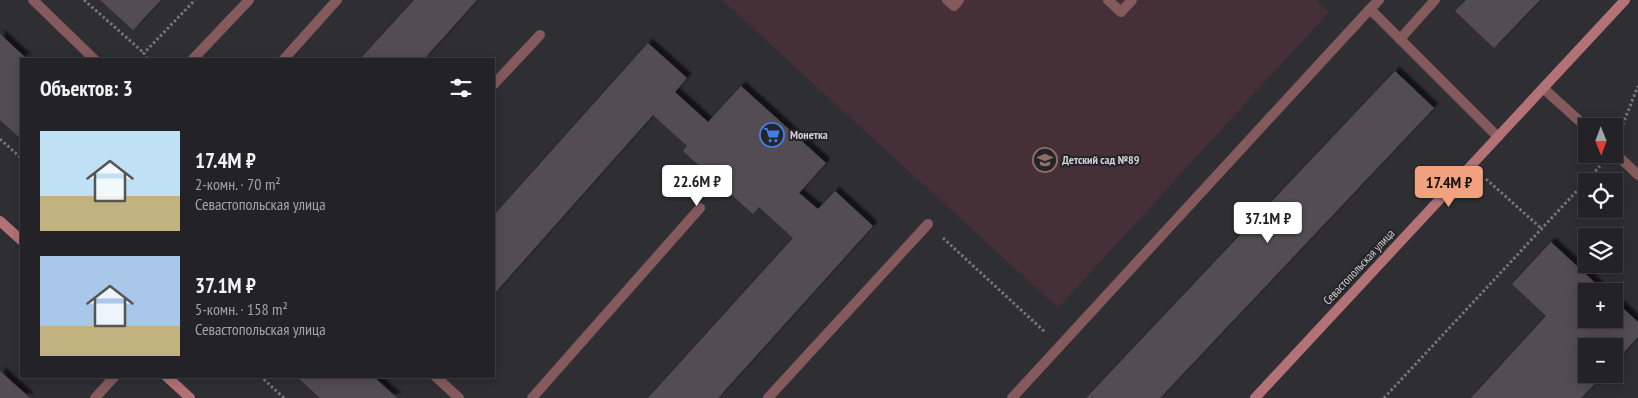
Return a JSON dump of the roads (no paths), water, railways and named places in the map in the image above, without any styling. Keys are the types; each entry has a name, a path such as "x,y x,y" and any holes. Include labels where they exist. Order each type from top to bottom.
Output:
{"street":[{"path":"194,58 249,0"},
{"path":"285,58 337,0"},
{"path":"947,0 954,6 960,0"},
{"path":"1108,0 1121,12 1132,0"},
{"path":"1012,398 1379,0"},
{"path":"1400,39 1435,0"},
{"name":"Севастопольская улица","path":"1255,398 1625,0"},
{"path":"34,1 93,58"},
{"path":"1370,9 1498,137"},
{"path":"495,83 540,35"},
{"path":"1543,88 1578,120"},
{"path":"1623,161 1638,175"},
{"path":"532,398 700,208"},
{"path":"0,220 20,239"},
{"path":"768,398 928,224"},
{"path":"95,398 114,378"},
{"path":"168,378 190,398"},
{"path":"437,378 459,398"}],"place":[{"name":"Монетка","path":"772,135"},
{"name":"Детский сад №89","path":"1045,160"}]}
